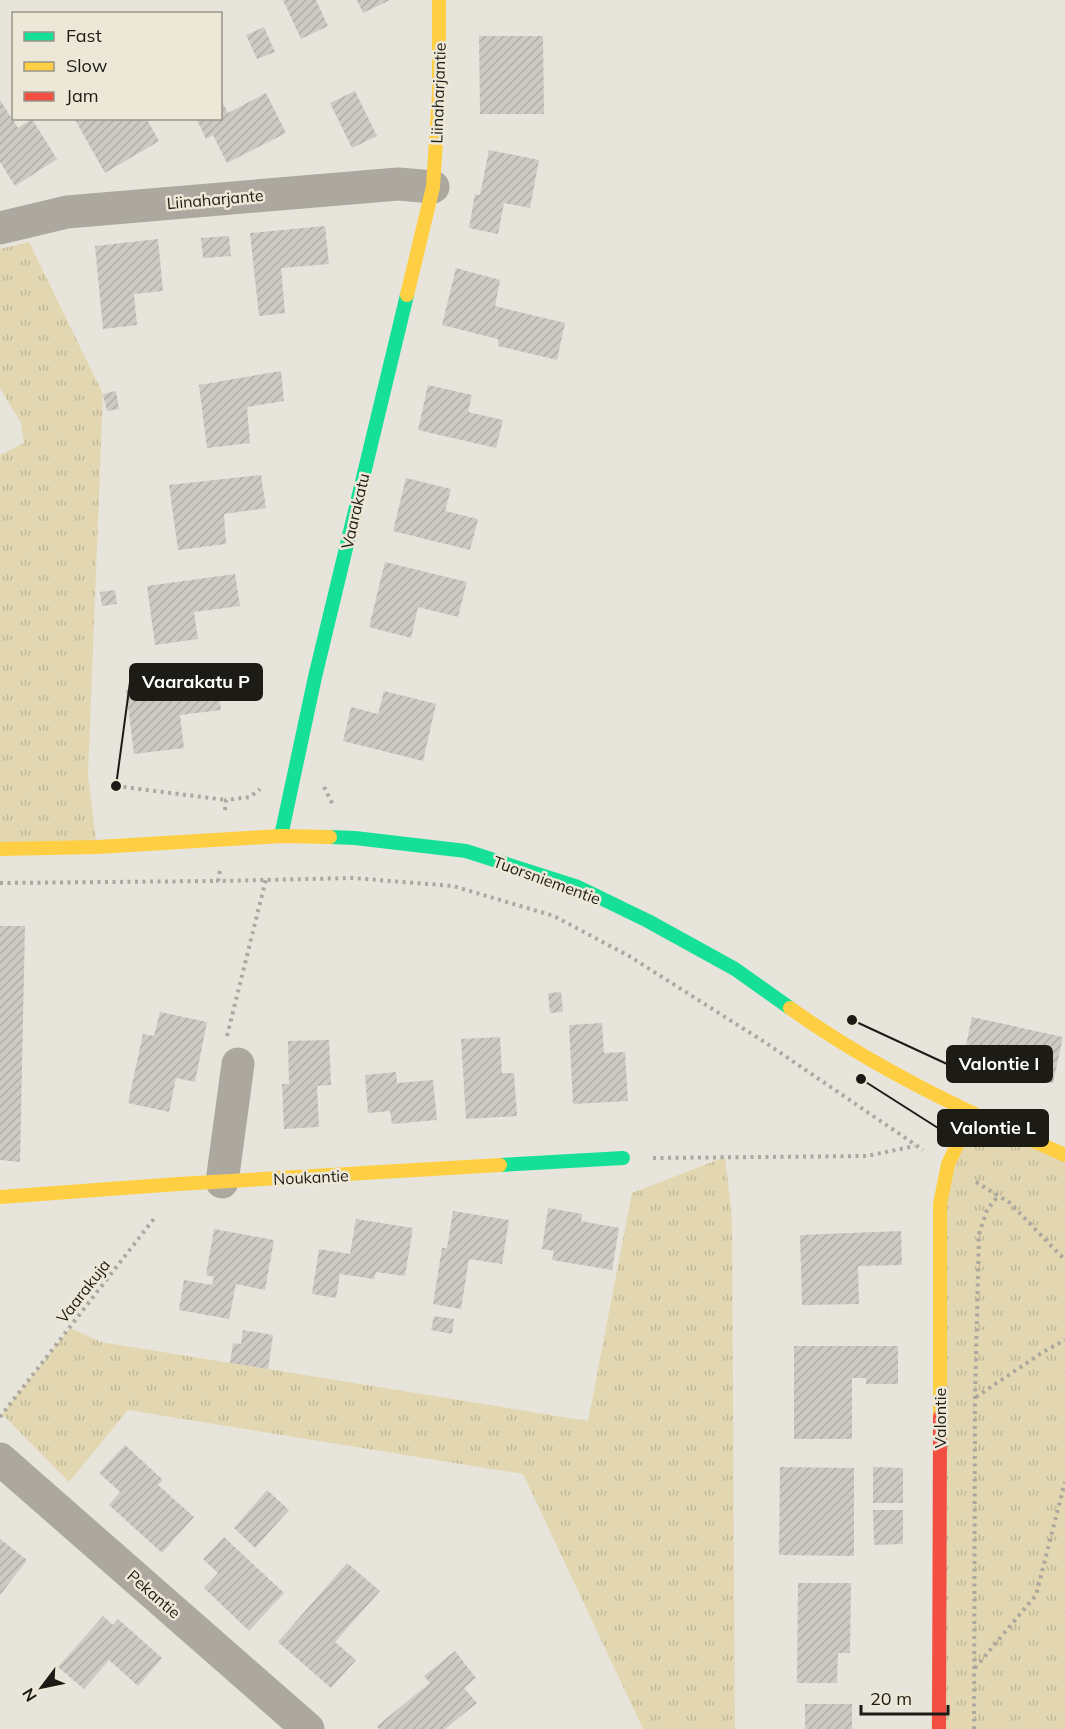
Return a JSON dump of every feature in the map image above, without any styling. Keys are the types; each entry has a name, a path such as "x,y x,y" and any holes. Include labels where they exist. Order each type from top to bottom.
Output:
{"main road":[{"name":"Liinaharjantie","path":"433,187 442,60 440,0"},
{"name":"Vaarakatu","path":"281,836 315,677 433,187"},
{"name":"Tuorsniementie","path":"0,849 97,847 281,836 355,838 466,851 578,887 648,921 735,969 822,1031 863,1057 972,1114 1065,1155"},
{"name":"Valontie","path":"939,1729 940,1204 948,1164 972,1114"},
{"name":"Noukantie","path":"0,1197 178,1184 622,1158"}],"street":[{"name":"Liinaharjante","path":"0,228 67,212 398,184 433,187"},
{"path":"222,1182 238,1064"},
{"name":"Pekantie","path":"0,1459 308,1729"}],"path":[{"path":"116,786 226,800"},
{"path":"266,879 353,878 453,886 554,916 629,956 766,1043 916,1146 1010,1203 1065,1260"},
{"path":"0,884 218,881"},
{"path":"622,1158 867,1156 916,1146"},
{"name":"Vaarakuja","path":"0,1417 164,1207 176,1205 178,1184"},
{"path":"974,1729 975,1397 980,1234 987,1210 998,1196"},
{"path":"975,1397 1065,1340"},
{"path":"939,1710 1036,1595 1065,1482"}],"green space":[{"path":"29,242 103,394 88,776 97,847 0,847 0,455 24,443 21,423 0,388 0,249"},
{"path":"972,1114 1065,1159 1065,1729 931,1729 940,1204"},
{"path":"725,1157 732,1218 735,1729 643,1729 523,1474 128,1410 69,1482 2,1414 70,1328 101,1342 588,1421 632,1193"}],"building":[{"path":"283,0 316,0 328,26 301,39"},
{"path":"357,0 390,0 363,13"},
{"path":"264,27 275,52 257,59 246,35"},
{"path":"479,36 543,36 544,114 480,114"},
{"path":"355,91 377,136 352,148 330,103"},
{"path":"266,93 286,133 227,163 213,135 206,139 197,120 222,120 222,102 228,113"},
{"path":"0,100 18,128 33,120 57,159 15,186 0,162"},
{"path":"75,120 147,120 159,141 105,173"},
{"path":"489,150 539,160 530,208 504,203 498,234 469,228 475,194 480,195"},
{"path":"325,226 329,264 281,268 285,313 259,316 250,233"},
{"path":"229,236 231,256 203,258 201,238"},
{"path":"158,239 163,291 134,294 137,325 103,329 95,246"},
{"path":"456,268 500,280 495,306 565,323 557,360 498,346 498,339 442,325"},
{"path":"281,371 284,401 247,407 250,443 207,448 199,385"},
{"path":"428,385 472,395 468,412 503,420 496,448 418,430"},
{"path":"116,391 119,409 107,411 103,394"},
{"path":"261,475 266,508 224,514 226,544 178,550 169,485"},
{"path":"406,478 451,489 445,511 478,519 470,550 393,531"},
{"path":"385,562 467,582 458,617 418,607 411,638 369,627"},
{"path":"235,574 240,606 194,612 198,639 155,645 147,586"},
{"path":"115,590 117,604 102,606 100,592"},
{"path":"217,679 221,710 180,715 184,748 134,754 126,690"},
{"path":"384,691 436,704 423,761 343,741 351,707 378,714"},
{"path":"0,926 25,926 20,1162 0,1160"},
{"path":"561,992 563,1012 550,1013 548,993"},
{"path":"160,1012 207,1022 195,1082 176,1078 169,1112 128,1103 143,1034 154,1036"},
{"path":"972,1017 1063,1037 1053,1083 962,1064"},
{"path":"602,1023 604,1053 625,1052 628,1101 573,1104 569,1025"},
{"path":"500,1037 502,1073 514,1073 517,1116 466,1119 461,1039"},
{"path":"329,1040 331,1085 317,1086 319,1127 284,1129 282,1084 289,1084 288,1041"},
{"path":"396,1072 397,1083 433,1080 437,1120 392,1124 390,1111 368,1113 365,1075"},
{"path":"548,1208 582,1214 581,1221 619,1228 612,1270 552,1260 554,1251 542,1249"},
{"path":"453,1211 509,1220 502,1264 469,1259 461,1309 433,1304 442,1248 447,1248"},
{"path":"356,1219 413,1228 405,1276 376,1272 374,1279 340,1274 336,1298 312,1294 319,1249 350,1254"},
{"path":"214,1229 274,1240 265,1290 236,1284 229,1319 179,1310 184,1280 212,1285 214,1277 206,1275"},
{"path":"901,1231 902,1265 858,1266 859,1304 802,1305 800,1235"},
{"path":"434,1316 454,1319 452,1334 431,1330"},
{"path":"243,1330 273,1335 268,1369 230,1363 233,1343 241,1344"},
{"path":"794,1346 898,1346 898,1384 866,1384 866,1378 852,1378 852,1439 794,1439"},
{"path":"125,1445 163,1480 158,1485 194,1517 162,1553 109,1505 120,1492 99,1473"},
{"path":"780,1467 854,1468 854,1556 779,1555"},
{"path":"873,1467 903,1468 903,1503 873,1503"},
{"path":"267,1490 289,1510 255,1548 234,1528"},
{"path":"873,1510 903,1510 903,1544 874,1545"},
{"path":"224,1537 284,1593 249,1631 204,1588 218,1573 203,1559"},
{"path":"0,1539 27,1560 0,1595"},
{"path":"347,1563 380,1591 335,1642 356,1660 331,1688 278,1642"},
{"path":"798,1583 851,1583 850,1653 838,1653 837,1683 797,1683"},
{"path":"103,1616 113,1625 118,1619 162,1658 138,1686 109,1660 84,1689 58,1667"},
{"path":"455,1651 476,1678 464,1688 477,1703 445,1729 379,1729 377,1726 430,1683 424,1676"},
{"path":"805,1704 852,1704 852,1729 805,1729"}],"traffic: fast":[{"path":"281,836 315,677 407,295"},
{"path":"330,837 466,851 578,887 648,921 735,969 790,1008"},
{"path":"500,1165 623,1158"}],"traffic: slow":[{"path":"407,295 433,187 439,94 439,0"},
{"path":"0,849 97,847 281,836 330,837"},
{"path":"790,1008 855,1051 923,1089 1065,1155"},
{"path":"940,1417 940,1204 948,1164 972,1114"},
{"path":"0,1197 500,1165"}],"traffic: jam":[{"path":"939,1729 940,1417"}],"place":[{"name":"Vaarakatu P","path":"116,786"},
{"name":"Valontie I","path":"852,1020"},
{"name":"Valontie L","path":"861,1079"}]}
